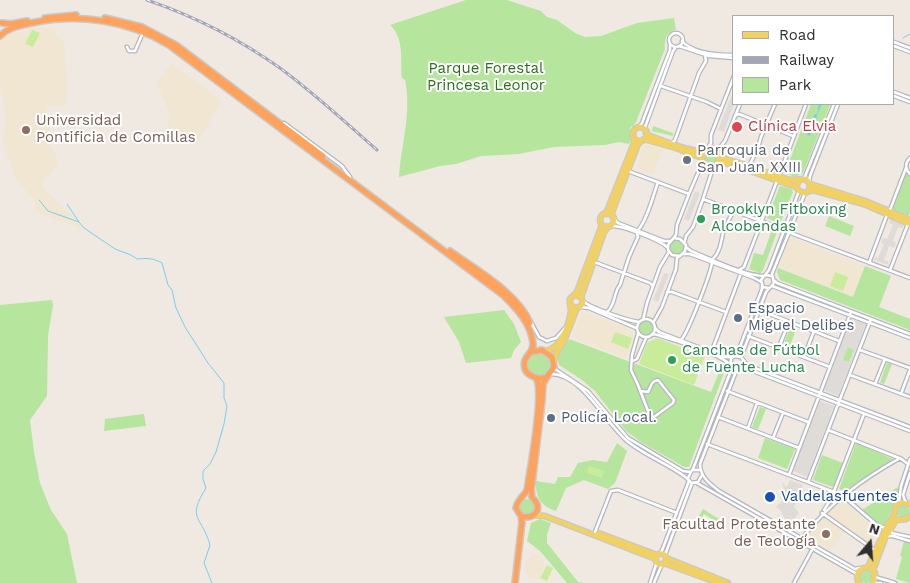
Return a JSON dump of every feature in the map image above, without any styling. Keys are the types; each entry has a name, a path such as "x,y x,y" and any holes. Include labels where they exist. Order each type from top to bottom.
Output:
{"highway":[{"path":"2,34 1,21 11,24 57,16 85,15 122,21 142,27 176,45 500,288 522,309 529,320 538,345 549,354 554,364 543,384 532,484 533,499 537,507 525,526 516,583"},
{"path":"2,34 10,28 41,21 85,18 112,23 156,37 502,294 517,308 526,323 534,345 525,364 528,373 538,381 539,399 527,490 523,498 516,504 522,522 516,583"},
{"path":"532,352 544,351"},
{"path":"536,378 548,376"},
{"path":"523,498 533,499"},
{"path":"520,516 532,516"}],"main road":[{"path":"544,351 552,350 558,345 571,313 569,301 577,292 602,225 600,219 606,214 634,144 633,132 638,128 650,136 698,151 714,149 718,160"},
{"path":"554,364 557,352 564,341 578,308 582,304 581,298 592,263 604,232 609,227 613,218 613,210 638,144 643,140 645,131"},
{"path":"634,138 676,148 703,159 710,166 718,160"},
{"path":"703,159 706,150"},
{"path":"718,160 748,167 778,178 807,192 813,190 889,212"},
{"path":"718,160 778,178 804,179 810,183 909,220"},
{"path":"798,189 799,180"},
{"path":"807,192 810,183"},
{"path":"606,214 613,218"},
{"path":"602,225 609,227"},
{"path":"574,295 581,298"},
{"path":"571,306 578,308"},
{"path":"871,569 896,506 899,503 908,504"},
{"path":"537,507 546,514 719,583"},
{"path":"894,512 901,519"},
{"path":"532,516 540,514 728,583"},
{"path":"874,583 876,577 871,569 876,551 888,528 896,520 906,519 910,516"},
{"path":"859,583 857,574 862,568 871,569"}],"street":[{"path":"127,47 129,51 135,51 142,34"},
{"path":"638,128 642,123 670,50 670,37 675,34 679,35 686,45 703,51 732,57"},
{"path":"645,131 660,86 682,40"},
{"path":"895,42 910,48"},
{"path":"670,44 705,55 732,57"},
{"path":"895,46 910,52"},
{"path":"672,143 675,140 692,97 699,73 706,60 705,55"},
{"path":"706,150 711,143 711,135 732,81"},
{"path":"660,86 666,86 718,106 721,109"},
{"path":"895,94 910,100"},
{"path":"712,261 686,247 686,237 691,230 718,160 720,147 725,141 740,105"},
{"path":"748,167 758,148 775,105"},
{"path":"739,271 744,267 806,105"},
{"path":"804,179 834,105"},
{"path":"810,183 810,176 838,105"},
{"path":"735,116 739,114 794,137"},
{"path":"869,263 910,158"},
{"path":"609,227 617,226 664,241 670,241 674,238 703,159"},
{"path":"906,168 910,174"},
{"path":"628,171 689,194"},
{"path":"637,232 641,228 650,208 658,182"},
{"path":"798,189 787,231 772,274 774,283 770,287 759,310 741,357 747,365 839,402 910,427"},
{"path":"652,583 691,470 730,373 730,364 738,352 762,289 761,284 764,276 769,270 807,192"},
{"path":"703,199 910,278"},
{"path":"681,340 690,325 708,279 712,261 716,256 723,233 733,211"},
{"path":"613,218 618,223 668,248"},
{"path":"890,270 909,220"},
{"path":"607,312 611,309 617,288 638,237 637,232"},
{"path":"674,238 680,238 685,243"},
{"path":"643,320 660,268 669,252 670,241"},
{"path":"653,323 662,307 676,269 677,258 682,255 686,247"},
{"path":"669,252 676,256 690,254 739,271 773,278 777,283 910,338"},
{"path":"592,263 597,263 650,283 653,287"},
{"path":"744,267 746,273 761,284 850,313"},
{"path":"715,353 713,348 740,276 739,271"},
{"path":"740,276 746,273"},
{"path":"667,292 672,292 727,312"},
{"path":"581,298 587,304 632,321 648,320 653,323 659,332 724,357 741,357"},
{"path":"578,308 590,308 636,328"},
{"path":"522,309 542,340 549,341 556,338 566,325"},
{"path":"759,310 839,341"},
{"path":"789,475 850,313"},
{"path":"870,321 910,334"},
{"path":"808,482 870,321"},
{"path":"639,322 636,328 638,334 632,355 631,370 647,410 651,417 656,416 673,403 674,400 658,380 654,381 648,392 641,392"},
{"path":"779,347 789,322"},
{"path":"633,361 637,359 647,337 652,334 655,328"},
{"path":"804,357 814,332"},
{"path":"638,334 647,337"},
{"path":"652,334 723,359 739,369 745,368 819,394"},
{"path":"748,336 830,367"},
{"path":"708,350 713,348"},
{"path":"859,350 910,369 901,394"},
{"path":"875,384 885,359"},
{"path":"744,362 727,391 707,444 700,464 702,475 720,491 855,569 862,568"},
{"path":"554,364 556,371 588,391 628,438 684,471 700,470"},
{"path":"850,375 910,397"},
{"path":"548,376 560,376 581,389 627,441 682,474 692,483 697,483 857,574"},
{"path":"727,391 808,422"},
{"path":"839,402 864,414 910,431"},
{"path":"748,428 758,403"},
{"path":"773,438 783,413"},
{"path":"802,538 822,513 834,492 864,414"},
{"path":"718,417 799,448"},
{"path":"828,430 900,458 910,459 901,486 899,503"},
{"path":"707,444 834,492 842,496 878,526 888,528 892,532 910,539"},
{"path":"896,456 896,461"},
{"path":"822,513 842,496 900,458"},
{"path":"900,458 908,464"},
{"path":"908,504 903,495 910,473"},
{"path":"697,483 702,475"},
{"path":"661,559 692,483"},
{"path":"595,532 611,491 618,490 677,513"},
{"path":"822,513 876,551"},
{"path":"884,538 893,536 910,539"},
{"path":"794,583 813,548"},
{"path":"876,577 895,583"},
{"path":"874,583 881,583"}],"shaded area":[{"name":"Universidad Pontificia de Comillas","path":"33,27 54,28 55,33 64,42 67,85 66,106 47,106 46,108 46,123 53,136 49,146 55,153 58,163 42,184 45,190 78,221 83,229 36,212 34,200 15,178 2,140 6,120 0,80 0,39 11,33 26,31"},
{"path":"171,63 222,101 196,144 167,127 170,115 157,83"},
{"path":"732,94 732,105 734,105 724,132 718,130"},
{"path":"648,145 660,148 660,150 663,149 653,175 636,168 643,146"},
{"path":"695,191 700,193 689,221 684,219"},
{"path":"890,218 904,224 902,228 898,227 893,241 896,243 894,248 889,246 884,260 889,262 888,265 874,260 875,257 878,258 884,244 881,243 883,238 887,239 893,225 889,223"},
{"path":"790,237 865,266 853,297 778,268"},
{"path":"664,273 669,274 658,302 653,300"},
{"path":"582,312 631,329 634,338 626,358 572,337"},
{"path":"851,319 866,324 838,396 824,390","holes":["848,347 854,350 849,362 843,360"]},
{"path":"820,401 834,406 807,477 793,471"},
{"path":"790,480 803,485 794,507 799,513 792,521 790,518 787,523 780,510 776,507 784,499 785,493 782,482 787,487"},
{"path":"840,498 876,530 870,544 825,514"},
{"name":"Facultad Protestante de Teología","path":"823,516 844,532 831,550 807,535"},
{"path":"533,553 543,558 542,562 546,564 539,579 527,578 528,575 525,572 527,568 524,565"}],"green space":[{"name":"Parque Forestal Princesa Leonor","path":"466,0 507,0 541,11 547,17 557,20 575,33 585,37 601,36 637,23 674,18 676,30 666,36 665,49 636,122 630,128 631,140 629,144 619,142 605,145 554,147 519,154 481,156 456,164 440,166 399,177 407,117 407,92 405,80 402,78 400,43 390,25"},
{"path":"32,30 40,33 33,47 25,44"},
{"path":"811,105 830,105 803,173 795,177 785,173"},
{"path":"653,126 673,133 673,136 652,131"},
{"path":"711,150 716,152 718,157 716,162 711,164 706,162 704,157 706,152"},
{"path":"906,171 910,176 910,213 908,217 892,209"},
{"path":"780,186 791,189 793,192 780,224 767,218"},
{"path":"829,216 854,226 850,236 825,226"},
{"path":"772,230 777,232 763,270 760,273 749,269 754,253 763,255"},
{"path":"677,240 682,242 684,247 682,252 677,254 672,252 670,247 672,242"},
{"path":"865,266 891,276 879,307 910,319 910,330 780,280 777,272 778,268 853,297"},
{"path":"835,272 848,277 843,291 830,286"},
{"path":"52,300 53,305 48,336 47,396 30,420 40,483 51,510 67,534 77,583 0,583 0,305"},
{"path":"504,310 514,324 521,342 514,350 511,358 466,363 459,342 444,317"},
{"path":"646,321 651,323 653,328 651,333 646,335 641,333 639,328 641,323"},
{"path":"791,325 797,327 789,348 783,346"},
{"path":"615,332 632,338 628,349 611,342"},
{"name":"Canchas de Fútbol de Fuente Lucha","path":"657,338 705,356 694,385 639,364 647,343"},
{"path":"569,339 711,392 722,365 725,367 689,467 684,467 626,431 595,391 559,365 557,357"},
{"path":"847,347 854,349 849,363 842,360"},
{"path":"539,352 548,355 551,364 548,373 539,376 530,373 527,364 530,355"},
{"path":"887,362 892,364 884,384 880,383"},
{"path":"760,407 766,409 758,429 752,427"},
{"path":"144,414 146,426 104,431 105,419"},
{"path":"765,438 795,449 787,469 758,458"},
{"path":"617,443 627,451 615,483 608,489 584,480 566,488 556,511 543,504 538,496 536,481 555,484 558,477 570,477 578,463 593,460 607,462"},
{"path":"856,443 893,459 845,491 839,489"},
{"path":"822,455 843,463 833,487 813,480"},
{"path":"589,466 604,471 602,478 587,473"},
{"path":"898,487 898,495 883,530 862,510"},
{"path":"524,499 530,499 535,504 533,513 524,515 519,510 519,504"},
{"path":"903,504 908,506 910,511 908,516 903,518 898,516 896,511 898,506"},
{"path":"703,509 719,519 713,528 709,525 712,519 704,514 700,520 697,519"},
{"path":"540,519 551,523 547,534 547,543 578,582 584,583 567,583 540,551 527,541 531,523"},
{"path":"904,541 910,543 910,583 896,579"},
{"path":"547,565 553,568 547,581 540,578"},
{"path":"868,571 871,572 871,582 864,583 861,582 860,575 861,572"}],"water":[{"path":"819,105 822,105 818,112 815,124 811,123 815,114 817,114"},
{"path":"813,124 810,136 807,135 811,125"}],"waterway":[{"path":"903,38 910,34"},
{"path":"39,200 48,211 79,222 84,228 115,249 137,259 150,259 162,263 168,285 172,290 176,308 185,327 208,363 224,383 224,398 227,406 224,424 216,452 210,464 203,471 206,488 200,498 196,512 210,545 204,563 212,583"},
{"path":"67,204 79,222"}],"railway":[{"path":"147,0 199,21 264,57 305,87 377,150"}],"place":[{"name":"Clínica Elvia","path":"737,127"},
{"name":"Universidad Pontificia de Comillas","path":"26,130"},
{"name":"Parroquia de San Juan XXIII","path":"687,160"},
{"name":"Brooklyn Fitboxing Alcobendas","path":"701,219"},
{"name":"Espacio Miguel Delibes","path":"738,318"},
{"name":"Canchas de Fútbol de Fuente Lucha","path":"672,360"},
{"name":"Policía Local.","path":"551,418"},
{"name":"Valdelasfuentes","path":"770,497"},
{"name":"Facultad Protestante de Teología","path":"826,534"}]}
